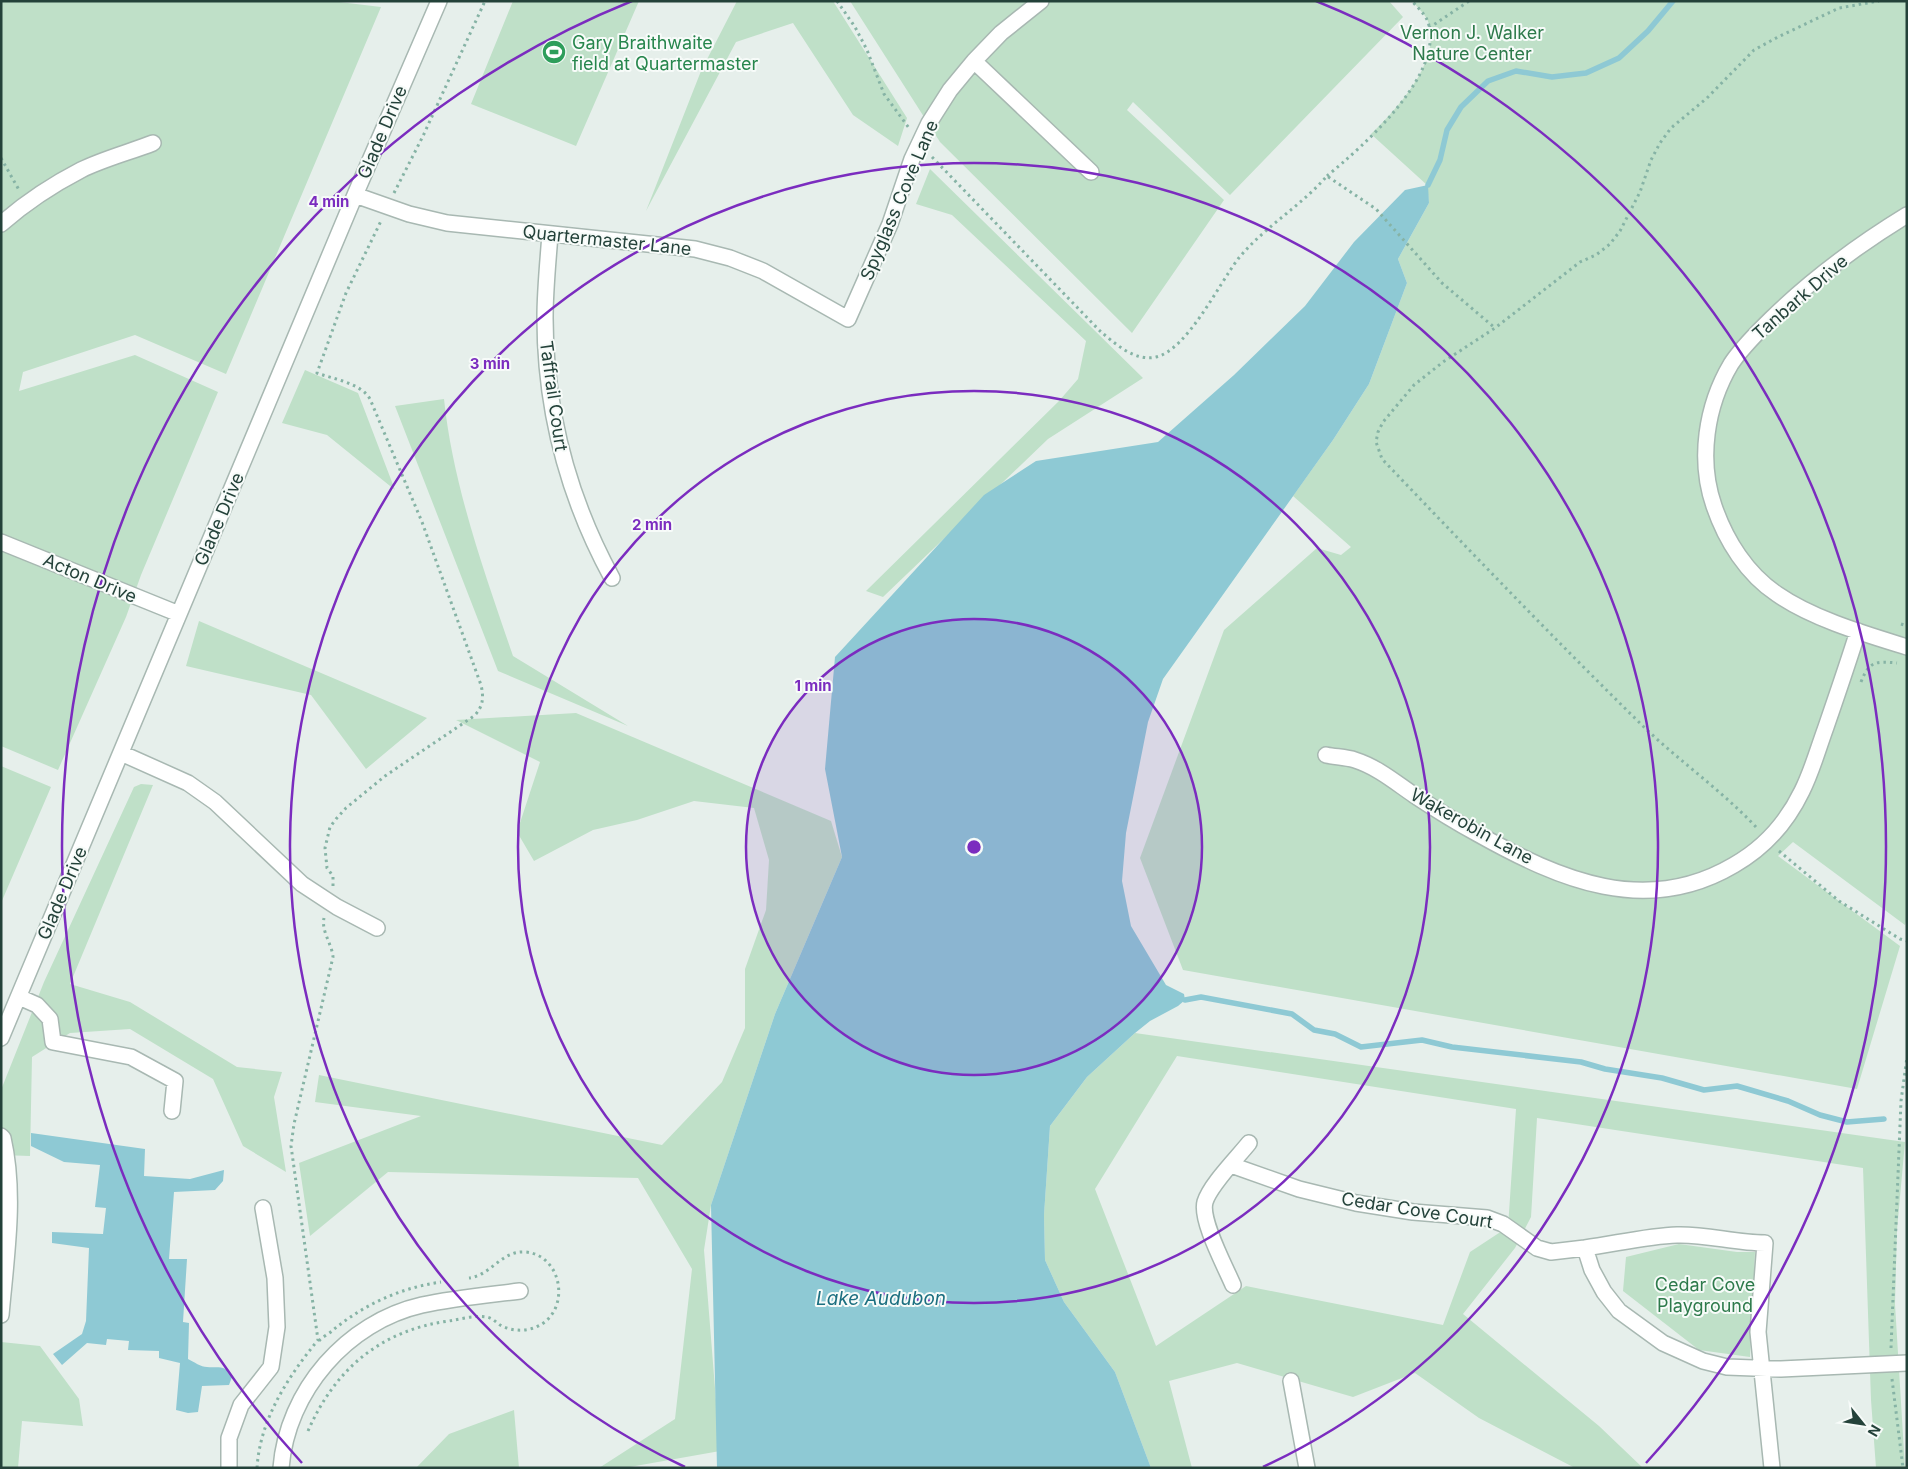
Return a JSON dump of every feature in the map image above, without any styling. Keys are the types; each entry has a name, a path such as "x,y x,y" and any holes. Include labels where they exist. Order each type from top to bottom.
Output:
{"street":[{"name":"Glade Drive","path":"1,1038 438,1"},
{"name":"Spyglass Cove Lane","path":"848,319 890,224 912,159 929,123 950,90 974,61 1001,34 1041,1"},
{"path":"974,61 1091,172"},
{"path":"1,224 27,203 82,169 153,143"},
{"name":"Quartermaster Lane","path":"355,195 409,214 447,223 695,249 730,258 763,271 848,319"},
{"name":"Tanbark Drive","path":"1907,215 1833,266 1787,304 1750,340 1732,364 1718,389 1710,416 1706,445 1707,477 1711,497 1721,526 1735,550 1754,574 1776,593 1799,608 1858,631 1907,647"},
{"name":"Taffrail Court","path":"550,234 545,316 546,367 553,418 564,464 578,508 597,551 612,578"},
{"name":"Acton Drive","path":"1,542 179,614"},
{"name":"Wakerobin Lane","path":"1326,755 1354,760 1375,768 1445,816 1496,844 1551,869 1601,886 1631,891 1661,890 1693,884 1718,875 1744,859 1768,840 1787,817 1802,792 1812,766 1858,631"},
{"path":"121,753 188,783 215,802 302,884 329,902 377,928"},
{"path":"19,996 37,1005 50,1019 53,1042 131,1057 175,1081 172,1111"},
{"path":"1,1136 7,1156 9,1192 1,1315"},
{"path":"1233,1285 1204,1218 1204,1204 1208,1192 1249,1143"},
{"name":"Cedar Cove Court","path":"1231,1165 1300,1189 1356,1203 1413,1212 1487,1218 1503,1224 1537,1248 1551,1252 1676,1235 1701,1236 1744,1243 1765,1243 1758,1332 1762,1369"},
{"path":"228,1468 229,1438 241,1405 271,1367 277,1326 275,1278 262,1208"},
{"path":"1585,1248 1592,1270 1604,1292 1619,1311 1663,1343 1703,1362 1727,1367 1762,1369 1907,1364"},
{"path":"281,1468 285,1442 295,1412 308,1386 327,1362 345,1344 367,1328 393,1314 421,1305 520,1291"},
{"path":"1762,1369 1772,1468"},
{"path":"1291,1381 1307,1468"}],"path":[{"path":"318,1340 291,1146 294,1124 334,957 323,922 333,883 333,876 327,868 324,848 330,827 346,808 385,776 474,716 480,710 482,702 481,685 422,522 373,405 366,393 359,388 317,373 346,293 423,136 484,1"},
{"path":"837,1 855,27 867,50 884,94 943,169 1099,330 1123,348 1142,357 1149,358 1163,355 1174,347 1201,315 1228,272 1240,257 1278,220 1302,201 1385,120 1412,90 1424,65 1430,38 1424,14 1412,1"},
{"path":"1429,28 1469,1"},
{"path":"1879,1 1839,8 1754,50 1707,98 1671,128 1660,143 1628,217 1610,244 1596,255 1580,262 1495,328 1443,362 1414,385 1383,422 1376,442 1382,459 1486,568 1641,723 1755,825 1781,853 1839,901 1900,939 1907,941"},
{"path":"1,158 27,203"},
{"path":"1327,176 1376,209 1442,283 1495,328"},
{"path":"1901,624 1907,626"},
{"path":"1859,688 1866,670 1872,664 1878,662 1899,663"},
{"path":"1781,853 1787,846"},
{"path":"1903,1468 1890,1364 1901,1101 1907,1057"},
{"path":"306,1438 322,1403 337,1380 350,1366 383,1341 421,1326 476,1317 487,1317 512,1329 526,1330 538,1327 547,1320 553,1314 558,1304 560,1285 557,1276 546,1262 534,1254 520,1252 507,1255 486,1272 467,1278"},
{"path":"257,1468 260,1442 279,1395 292,1374 318,1340 354,1313 375,1302 405,1290 449,1281"}],"green space":[{"path":"1,1 331,1 381,7 226,374 135,335 23,372 19,391 135,355 218,392 141,575 126,617 58,770 1,746"},
{"name":"Gary Braithwaite field at Quartermaster","path":"513,1 639,1 576,146 471,104"},
{"path":"737,1 833,1 907,118 898,146 853,115 793,23 736,42 646,211 701,71"},
{"path":"850,1 1389,1 1403,17 1230,195 1133,102 1127,110 1224,200 1132,333 940,142"},
{"name":"Vernon J. Walker Nature Center","path":"1412,1 1907,1 1907,917 1905,925 1793,842 1778,856 1900,946 1857,1089 1183,970 1140,858 1224,630 1317,548 1341,555 1351,547 1293,496 1333,440 1369,384 1407,283 1398,259 1429,203 1427,185 1371,134 1393,111 1415,82 1424,66 1429,50 1431,34 1427,19"},
{"path":"930,169 1143,378 1048,439 883,597 866,591 1059,401 1078,379 1086,341 952,215 916,204"},
{"path":"305,370 358,393 395,490 327,435 282,423"},
{"path":"444,399 448,432 462,497 481,562 513,656 628,726 498,671 395,406"},
{"path":"199,621 427,718 366,769 311,695 186,666"},
{"path":"576,713 831,821 842,857 775,1014 711,1205 704,1250 720,1451 624,1468 599,1468 675,1419 692,1269 638,1178 388,1172 310,1236 299,1163 421,1116 315,1102 319,1075 662,1145 722,1082 745,1028 745,969 766,910 769,860 754,808 694,801 637,820 593,830 534,861 517,832 540,762 456,720"},
{"path":"1,766 51,787 1,903"},
{"path":"141,784 153,785 70,984 130,1002 237,1067 282,1072 274,1097 286,1172 243,1146 213,1079 130,1029 70,1033 32,1057 30,1156 1,1155 1,1090 44,982 134,787"},
{"path":"1135,1033 1905,1142 1897,1230 1895,1304 1905,1468 1876,1468 1871,1400 1863,1168 1537,1118 1531,1217 1515,1248 1463,1314 1599,1426 1643,1468 1575,1468 1479,1418 1415,1373 1353,1397 1237,1363 1169,1381 1192,1468 1151,1468 1115,1372 1064,1302 1045,1260 1044,1215 1050,1126 1087,1077","holes":["1177,1056 1516,1109 1508,1227 1470,1252 1443,1325 1246,1286 1156,1346 1095,1189"]},
{"name":"Cedar Cove Playground","path":"1679,1244 1737,1252 1755,1252 1750,1357 1699,1350 1623,1291 1626,1257"},
{"path":"1,1342 40,1346 79,1399 83,1426 22,1421 18,1468 1,1468"},
{"path":"514,1410 519,1468 416,1468 449,1434"}],"water":[{"name":"Lake Audubon","path":"1428,185 1429,203 1398,259 1407,283 1369,384 1333,440 1163,679 1148,722 1126,833 1122,881 1131,926 1166,985 1184,994 1185,1000 1178,1006 1150,1021 1087,1077 1050,1126 1044,1215 1045,1260 1064,1302 1115,1372 1151,1468 717,1468 711,1205 775,1014 842,857 825,769 835,657 984,495 1036,461 1158,442 1234,375 1305,306 1354,242 1405,190"},
{"path":"31,1133 145,1149 144,1176 190,1179 224,1170 223,1181 215,1190 174,1192 169,1259 187,1259 183,1322 189,1323 188,1359 202,1366 224,1368 232,1377 229,1385 202,1386 198,1412 188,1413 176,1410 180,1363 159,1358 159,1351 128,1350 129,1341 107,1339 106,1345 87,1343 62,1365 53,1354 82,1334 86,1321 89,1248 52,1243 52,1232 103,1234 106,1208 95,1207 100,1165 64,1162 31,1146"}],"waterway":[{"path":"1428,185 1440,160 1447,130 1461,107 1488,81 1516,71 1552,77 1586,73 1619,58 1648,31 1673,1"},
{"path":"1185,1000 1201,997 1292,1014 1314,1030 1335,1034 1361,1047 1422,1040 1452,1047 1581,1062 1605,1069 1662,1078 1704,1090 1737,1086 1788,1101 1820,1115 1847,1122 1884,1119"}],"place":[{"name":"Gary Braithwaite field at Quartermaster","path":"554,52"}]}
